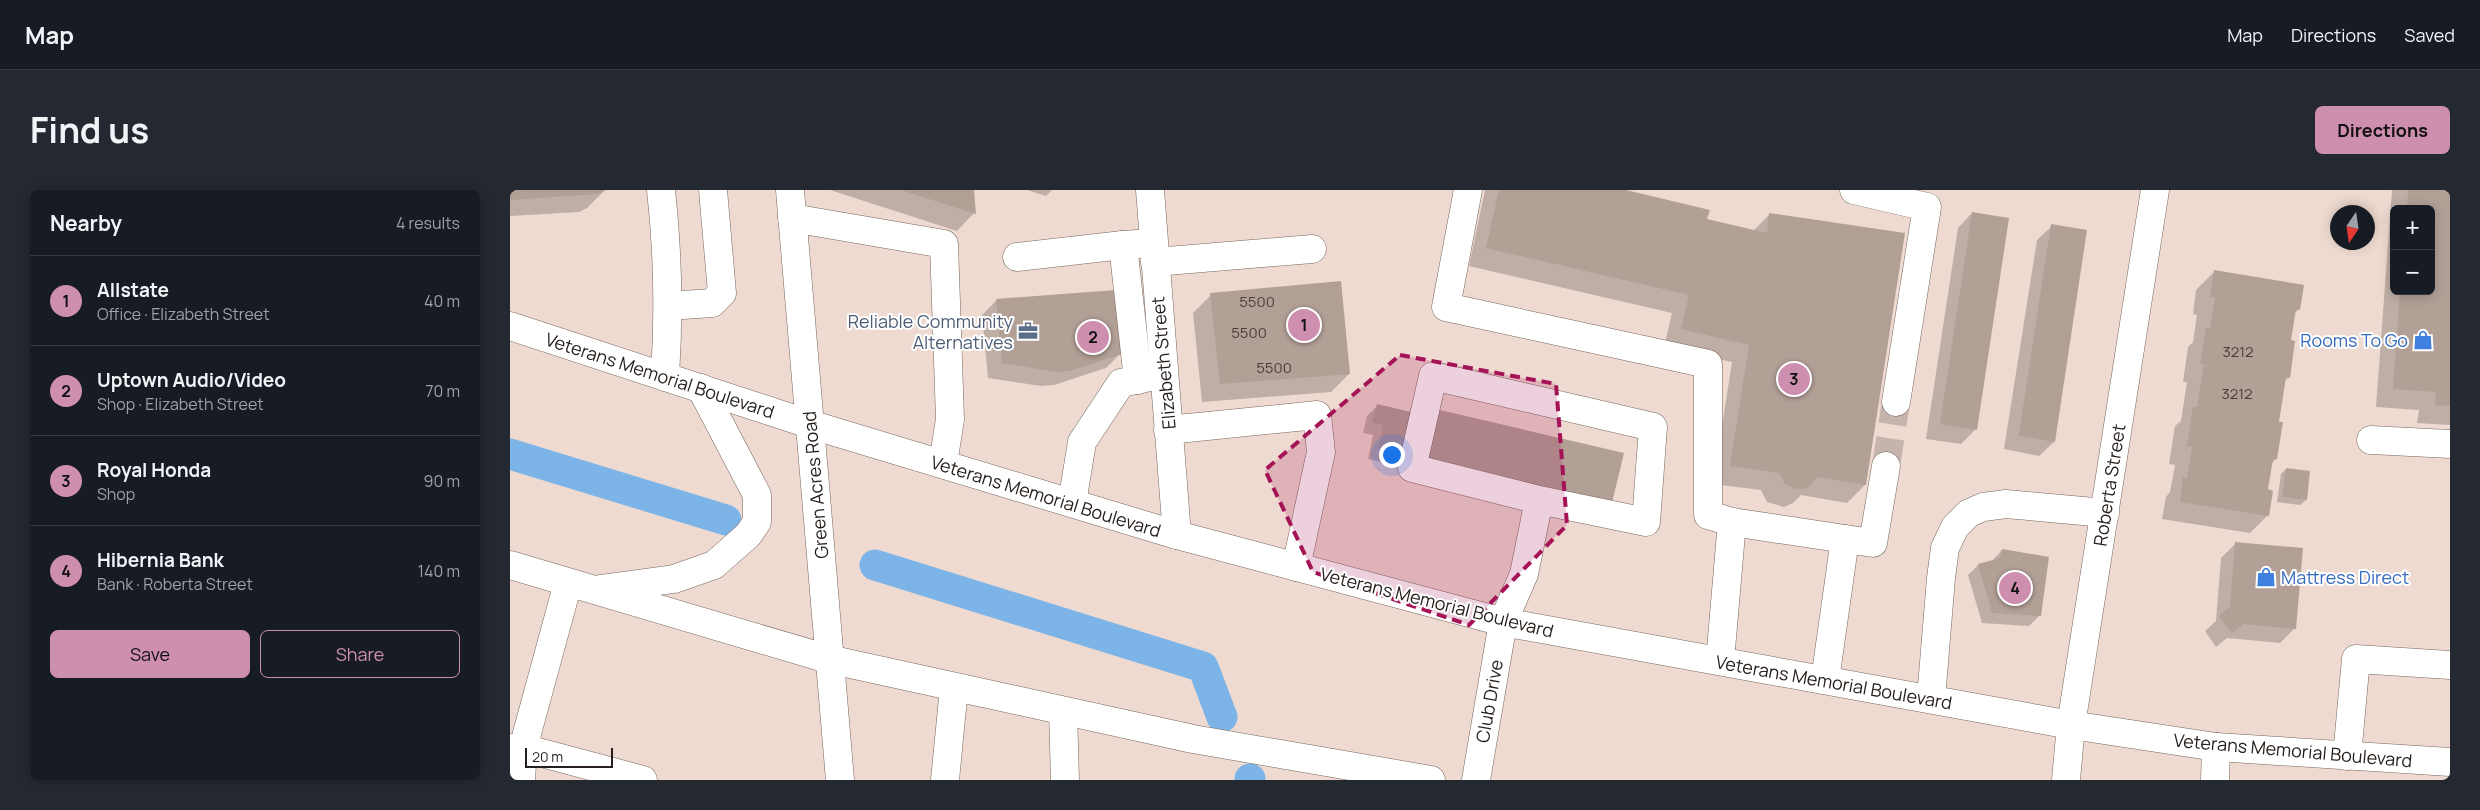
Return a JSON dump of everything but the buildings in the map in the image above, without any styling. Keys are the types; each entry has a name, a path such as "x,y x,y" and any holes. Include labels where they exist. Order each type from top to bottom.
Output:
{"main road":[{"path":"661,190 667,247 668,306 665,376"},
{"path":"668,306 712,303 722,293 713,190"},
{"name":"Green Acres Road","path":"790,190 818,515 828,659 840,780"},
{"name":"Elizabeth Street","path":"1150,190 1177,535"},
{"path":"1468,190 1446,307 1708,364 1708,515 1732,522 1873,543 1886,466"},
{"path":"1854,190 1927,207 1896,402"},
{"name":"Roberta Street","path":"2066,780 2071,725 2155,190"},
{"path":"792,218 944,244 950,419 943,464"},
{"path":"1123,245 1138,380"},
{"path":"1017,257 1123,245 1154,253 1312,249"},
{"name":"Veterans Memorial Boulevard","path":"510,326 809,424 1072,504 1177,535 1503,622 2071,725 2216,747 2450,762"},
{"path":"1072,504 1082,442 1121,383 1164,374"},
{"path":"1433,376 1653,427 1646,522 1539,500 1412,468 1433,376"},
{"path":"580,587 674,579 714,565 748,535 757,522 757,495 701,388"},
{"path":"1168,430 1317,415 1321,452 1296,567"},
{"path":"2371,440 2450,444"},
{"name":"Club Drive","path":"1476,780 1503,622 1524,574 1539,500"},
{"path":"1931,699 1945,548 1955,527 1969,513 1983,507 2006,504 2104,513"},
{"path":"1720,661 1732,522"},
{"path":"1825,680 1845,539"},
{"path":"510,565 828,659 954,688 1222,744 1431,780"},
{"path":"521,780 517,748 580,587"},
{"path":"2347,756 2356,660 2450,665"},
{"path":"945,780 954,688"},
{"path":"1063,710 1066,780"},
{"path":"2215,780 2216,747"},
{"path":"517,748 643,780"}],"highlighted area":[{"path":"1400,355 1556,384 1567,525 1469,625 1313,572 1265,470"}],"waterway":[{"path":"510,454 726,520"},
{"path":"875,565 1203,667 1222,717"}],"tunnel":[{"path":"1886,466 1896,402"}],"place":[{"name":"Allstate","path":"1304,325"},
{"name":"Reliable Community Alternatives","path":"1028,331"},
{"name":"Uptown Audio/Video","path":"1093,337"},
{"name":"Rooms To Go","path":"2423,340"},
{"name":"Royal Honda","path":"1794,379"},
{"name":"Mattress Direct","path":"2266,577"},
{"name":"Hibernia Bank","path":"2015,588"}]}
